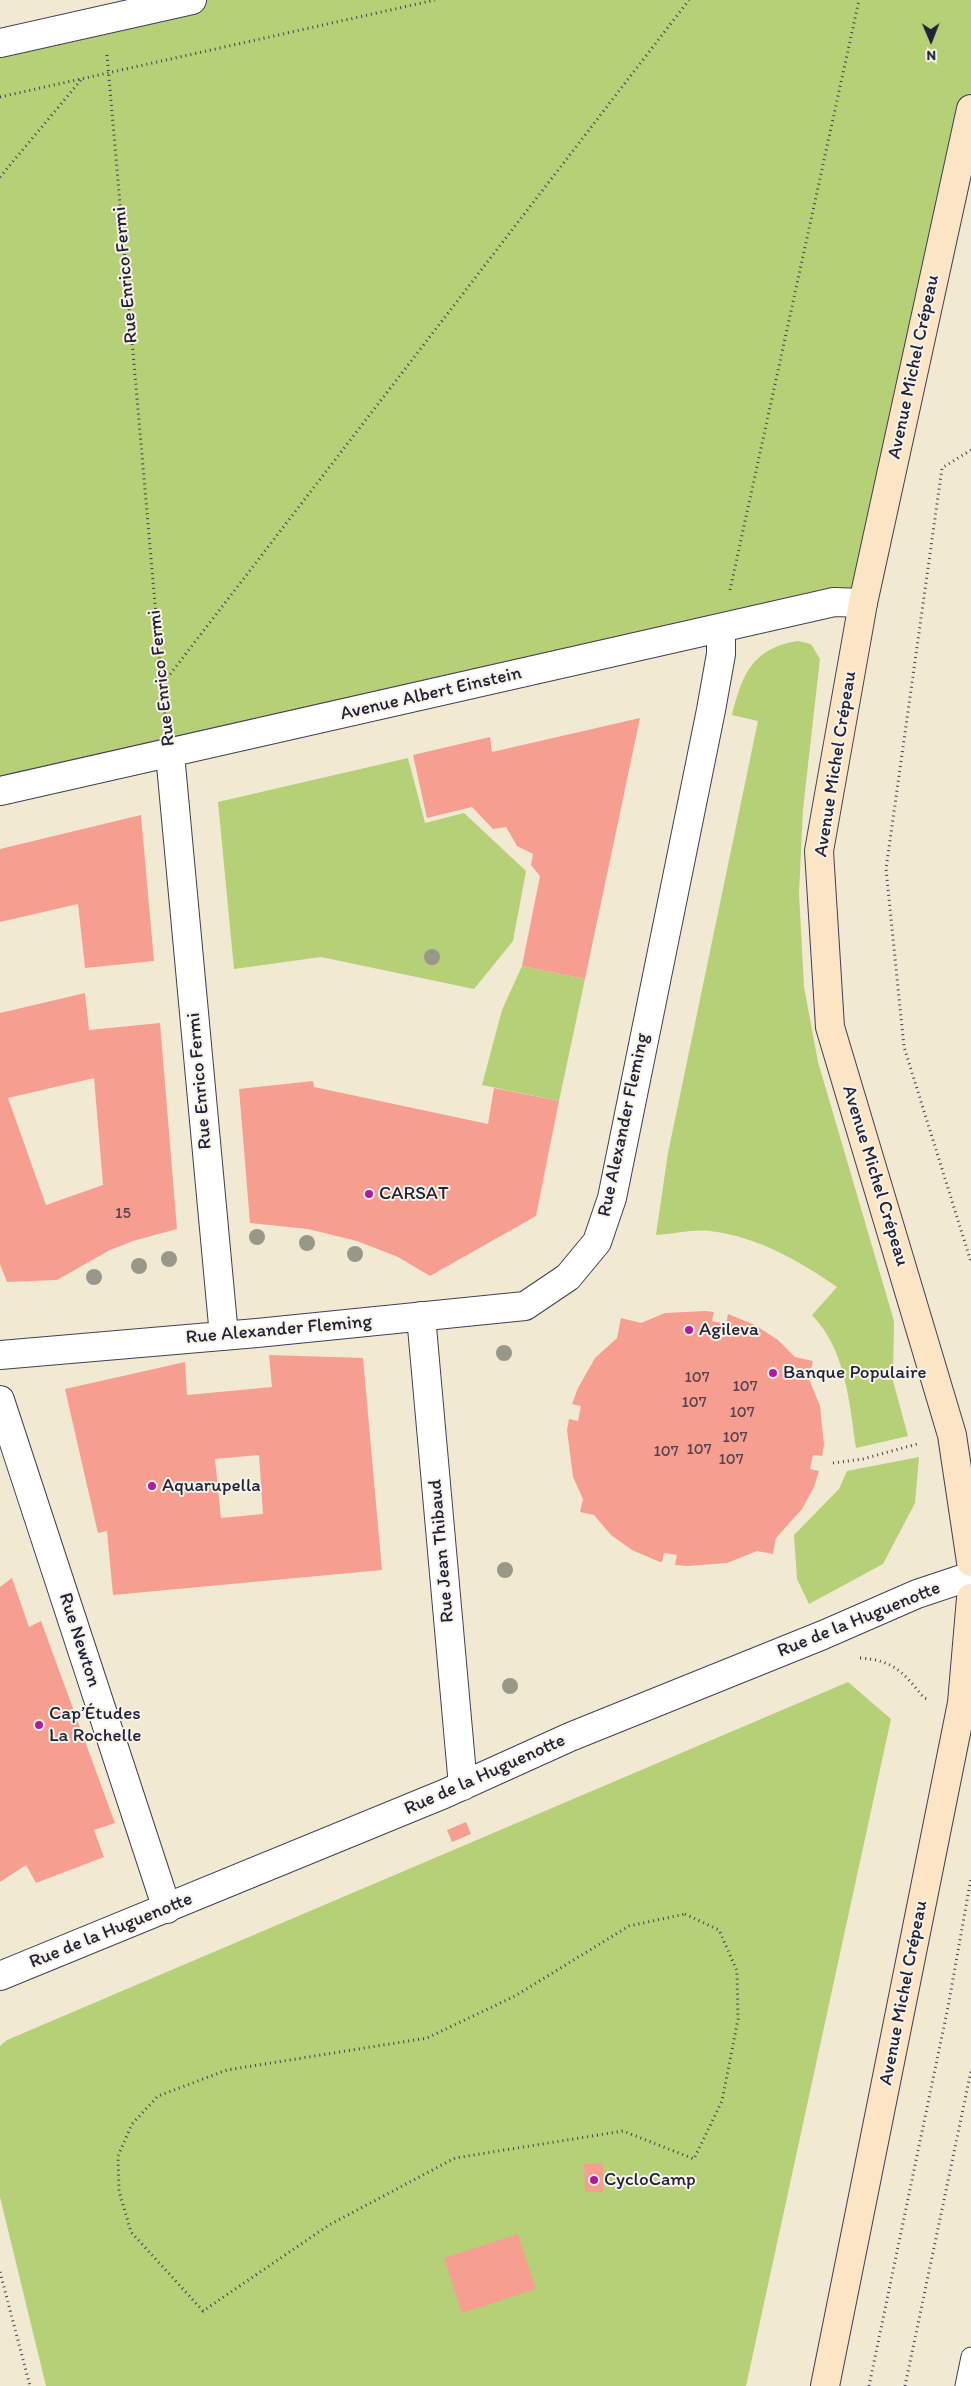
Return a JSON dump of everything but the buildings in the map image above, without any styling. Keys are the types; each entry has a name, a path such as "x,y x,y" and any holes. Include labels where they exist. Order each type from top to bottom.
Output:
{"street":[{"path":"0,43 192,0"},
{"name":"Avenue Michel Crépeau","path":"971,109 863,603 819,852 830,1027 952,1435 971,1562"},
{"name":"Avenue Albert Einstein","path":"0,791 834,602 863,603"},
{"name":"Rue Alexander Fleming","path":"0,1355 224,1336 524,1306 568,1277 597,1242 612,1198 711,710 721,654 721,629"},
{"name":"Rue Enrico Fermi","path":"170,754 224,1336"},
{"name":"Rue Jean Thibaud","path":"421,1316 463,1786"},
{"name":"Rue Newton","path":"0,1400 167,1909"},
{"name":"Rue de la Huguenotte","path":"0,1976 463,1786 570,1737 823,1635 917,1594 971,1576"},
{"name":"Avenue Michel Crépeau","path":"825,2386 962,1703 971,1598"}],"lane":[{"path":"965,2386 971,2357"}],"path":[{"path":"0,97 435,0"},
{"path":"161,686 689,0"},
{"path":"721,629 859,0"},
{"name":"Rue Enrico Fermi","path":"105,20 161,686 170,754"},
{"path":"0,178 81,80"},
{"path":"971,450 942,468 886,869 904,1047 971,1262"},
{"path":"833,1464 863,1459 919,1444"},
{"path":"823,1635 835,1665 862,1658 887,1662 902,1671 924,1698 962,1703"},
{"path":"869,2386 948,2007 971,1878"},
{"path":"685,1914 719,1930 737,1971 738,2019 722,2101 694,2159 623,2131 454,2158 329,2225 203,2311 131,2232 119,2191 118,2156 132,2124 158,2096 227,2070 427,2038 514,1996 629,1926 685,1914"},
{"path":"904,2386 971,2071"},
{"path":"0,2272 30,2386"}],"green space":[{"path":"192,0 971,0 971,109 863,603 0,791 0,43"},
{"path":"798,641 811,644 820,659 803,809 799,893 804,987 818,1062 894,1321 893,1381 908,1436 856,1448 848,1395 839,1361 832,1344 812,1315 837,1287 777,1251 745,1238 710,1231 656,1235 668,1153 758,721 732,715 745,676 760,657 770,650"},
{"path":"408,758 425,823 464,813 526,871 513,941 474,989 321,957 234,969 218,802"},
{"path":"522,966 585,979 559,1101 482,1085 502,1010"},
{"path":"919,1457 915,1503 883,1564 809,1604 797,1579 794,1535 839,1489 847,1471"},
{"path":"848,1682 891,1719 746,2386 46,2386 0,2197 0,2046 7,2040"}],"place":[{"name":"CARSAT","path":"369,1194"},
{"name":"Agileva","path":"689,1330"},
{"name":"Banque Populaire","path":"773,1373"},
{"name":"Aquarupella","path":"152,1486"},
{"name":"Cap’Études La Rochelle","path":"39,1725"},
{"name":"CycloCamp","path":"594,2180"}]}
